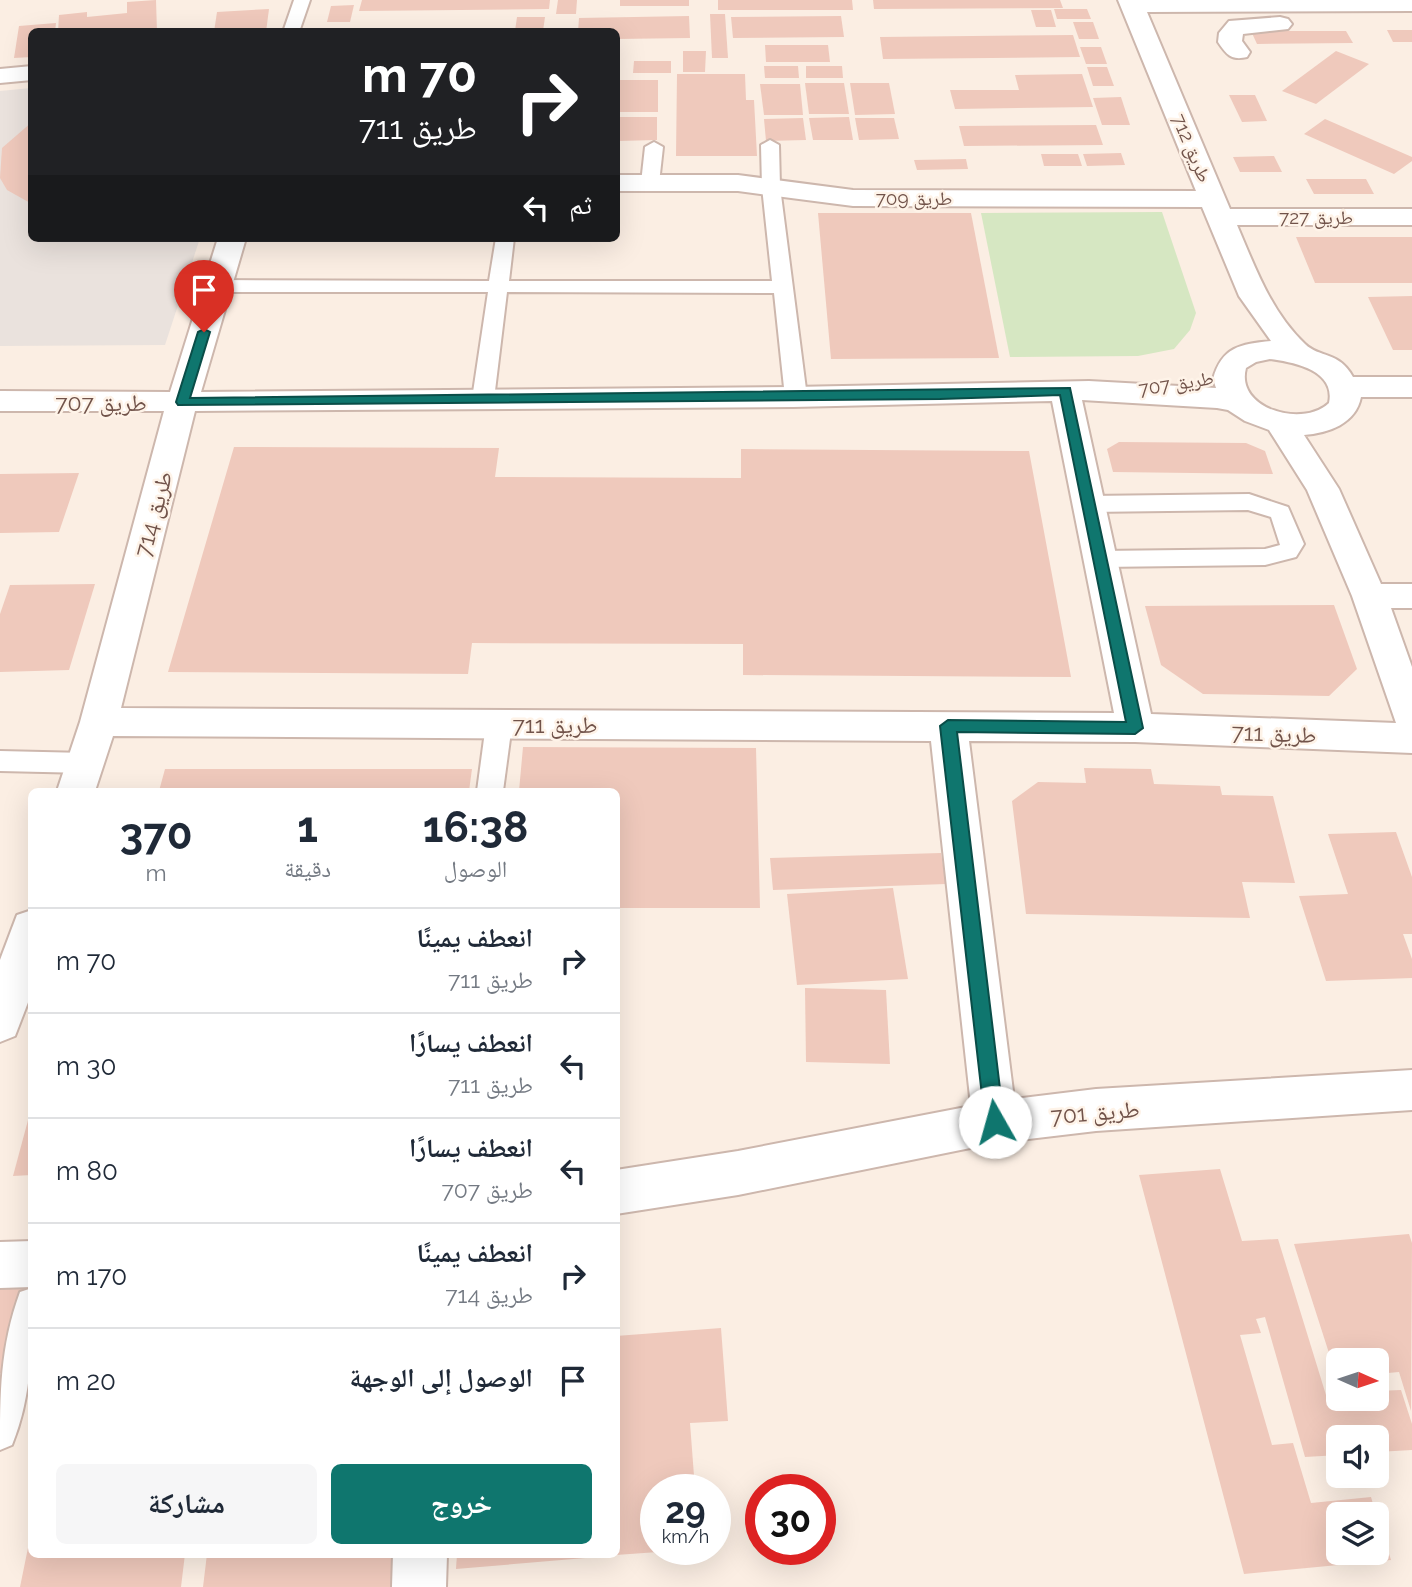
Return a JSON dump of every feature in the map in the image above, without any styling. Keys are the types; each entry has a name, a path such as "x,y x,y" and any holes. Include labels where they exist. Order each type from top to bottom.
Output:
{"street":[{"path":"1131,3 1327,9 1412,4"},
{"name":"طريق 712","path":"1131,3 1253,296 1295,352"},
{"path":"1238,52 1230,42 1231,33 1237,26 1327,9 1412,23"},
{"path":"0,76 28,74"},
{"name":"طريق 709","path":"620,184 738,183 853,198 1216,208"},
{"name":"طريق 727","path":"1216,208 1412,217"},
{"name":"طريق 714","path":"81,777 99,722 182,402 231,242"},
{"path":"1235,378 1267,350 1295,352 1335,372 1345,387 1346,399 1340,410 1328,419 1298,425 1256,415 1235,378 1253,296"},
{"name":"طريق 707","path":"0,401 796,397 1126,390 1235,378"},
{"path":"1345,387 1412,387"},
{"path":"1065,391 1135,728"},
{"path":"1323,489 1328,419"},
{"path":"1280,422 1323,489 1369,596 1412,719"},
{"path":"1369,596 1412,596"},
{"name":"طريق 711","path":"108,686 135,712 161,722"},
{"name":"طريق 711","path":"99,722 1135,728 1412,738"},
{"path":"948,726 995,1122"},
{"path":"0,1023 28,939"},
{"name":"طريق 701","path":"620,1191 738,1173 995,1122 1096,1110 1412,1090"},
{"path":"0,1265 28,1264"},
{"path":"419,1587 420,1558"}],"lane":[{"path":"292,28 302,0"},
{"path":"770,145 771,187 796,397"},
{"path":"650,183 654,147"},
{"path":"483,399 504,242"},
{"path":"218,286 782,287"},
{"path":"1089,503 1250,502 1280,512 1293,544 1288,551 1265,557 1100,559"},
{"path":"490,788 499,724"},
{"path":"0,761 81,777"},
{"path":"0,1433 28,1320"}],"shaded area":[{"path":"28,88 28,242 199,242 165,345 0,346 0,91"}],"green space":[{"path":"1162,212 1196,313 1190,330 1174,349 1138,356 1010,357 981,213"}],"building":[{"path":"156,0 157,28 58,28 59,15 87,12 87,17 127,13 127,2"},
{"path":"362,0 550,0 549,9 359,11"},
{"path":"558,0 577,0 576,14 556,14"},
{"path":"620,0 689,0 689,6 620,6"},
{"path":"718,0 852,0 853,10 718,10"},
{"path":"873,0 1060,0 1063,8 874,9"},
{"path":"354,5 350,22 327,22 331,6"},
{"path":"269,9 267,28 215,28 217,12"},
{"path":"1054,9 1087,9 1091,19 1057,19"},
{"path":"1031,10 1051,10 1056,27 1036,27"},
{"path":"710,14 725,14 728,58 712,58"},
{"path":"689,16 690,38 620,39 620,28 578,28 579,18"},
{"path":"841,16 844,37 733,38 731,17"},
{"path":"517,17 545,17 543,28 515,28"},
{"path":"1073,22 1093,22 1099,39 1079,39"},
{"path":"56,23 55,28 28,28 28,57 14,58 19,26"},
{"path":"1387,30 1412,30 1412,42 1393,42"},
{"path":"1251,31 1346,31 1353,43 1257,44"},
{"path":"1073,35 1080,57 883,59 880,37"},
{"path":"765,45 828,45 830,62 766,62"},
{"path":"1080,47 1101,47 1107,64 1086,64"},
{"path":"683,51 706,51 705,72 683,72"},
{"path":"1336,51 1369,64 1316,104 1282,91"},
{"path":"634,61 671,61 671,73 633,73"},
{"path":"764,66 798,66 799,78 765,78"},
{"path":"806,66 842,66 843,78 806,78"},
{"path":"1087,67 1107,67 1114,86 1093,86"},
{"path":"677,74 745,74 746,100 754,100 757,156 676,156"},
{"path":"1082,74 1093,107 955,109 950,90 1019,90 1015,75"},
{"path":"620,80 658,80 658,112 620,112"},
{"path":"805,83 844,83 849,114 809,114"},
{"path":"850,83 889,83 895,114 855,115"},
{"path":"760,84 800,84 803,115 764,115"},
{"path":"1229,95 1255,95 1267,121 1242,122"},
{"path":"1121,97 1130,125 1102,125 1093,98"},
{"path":"620,117 657,117 657,140 620,141"},
{"path":"849,117 853,140 813,140 809,118"},
{"path":"803,118 806,140 766,141 764,119"},
{"path":"855,118 894,118 899,139 859,140"},
{"path":"1325,119 1412,157 1412,161 1394,174 1304,134"},
{"path":"28,125 28,202 7,190 0,178 2,148"},
{"path":"1096,125 1103,145 964,146 959,126"},
{"path":"1121,153 1125,165 1087,166 1083,154"},
{"path":"1041,154 1078,154 1082,166 1044,166"},
{"path":"1274,156 1282,172 1240,172 1233,157"},
{"path":"966,159 968,169 917,170 914,160"},
{"path":"1306,179 1366,179 1374,194 1314,194"},
{"path":"818,213 971,213 999,358 831,359"},
{"path":"1296,237 1412,237 1412,283 1315,283"},
{"path":"1412,296 1412,350 1393,350 1368,297"},
{"path":"1119,442 1246,443 1265,451 1273,474 1113,472 1107,449"},
{"path":"234,447 499,448 495,477 741,478 741,449 1029,451 1071,677 743,675 743,644 472,643 468,674 168,672"},
{"path":"79,473 59,532 0,533 0,474"},
{"path":"95,584 69,670 0,672 0,614 10,585"},
{"path":"1334,605 1357,669 1329,696 1203,694 1161,665 1145,606"},
{"path":"523,747 756,748 760,908 620,908 620,788 519,788"},
{"path":"1084,768 1151,769 1154,784 1220,786 1222,795 1273,796 1295,883 1242,882 1250,918 1026,914 1012,801 1038,782 1086,783"},
{"path":"165,769 472,769 469,788 160,788"},
{"path":"1396,832 1412,877 1412,934 1403,934 1412,959 1412,978 1326,981 1299,896 1348,894 1328,834"},
{"path":"941,853 946,884 773,890 770,858"},
{"path":"893,888 908,979 797,985 787,894"},
{"path":"805,988 886,990 890,1064 806,1062"},
{"path":"28,1120 28,1175 13,1176"},
{"path":"1220,1169 1242,1241 1278,1239 1326,1395 1326,1411 1389,1411 1390,1390 1401,1390 1412,1424 1412,1450 1389,1451 1389,1425 1326,1425 1326,1456 1305,1457 1265,1317 1256,1319 1261,1333 1240,1335 1272,1445 1293,1443 1311,1503 1371,1497 1372,1502 1326,1502 1326,1565 1338,1565 1244,1574 1139,1175"},
{"path":"1409,1234 1412,1243 1411,1411 1399,1372 1390,1373 1390,1348 1327,1348 1294,1244"},
{"path":"0,1288 26,1289 1,1373 0,1373"},
{"path":"721,1328 728,1421 690,1423 694,1474 640,1474 640,1553 620,1555 620,1336"},
{"path":"28,1548 28,1558 185,1558 181,1587 20,1587"},
{"path":"207,1558 396,1558 393,1587 203,1587"},
{"path":"457,1558 585,1558 456,1569"}],"route":[{"path":"204,332 182,402 940,395 1065,391 1135,728 948,726 995,1122"}]}
